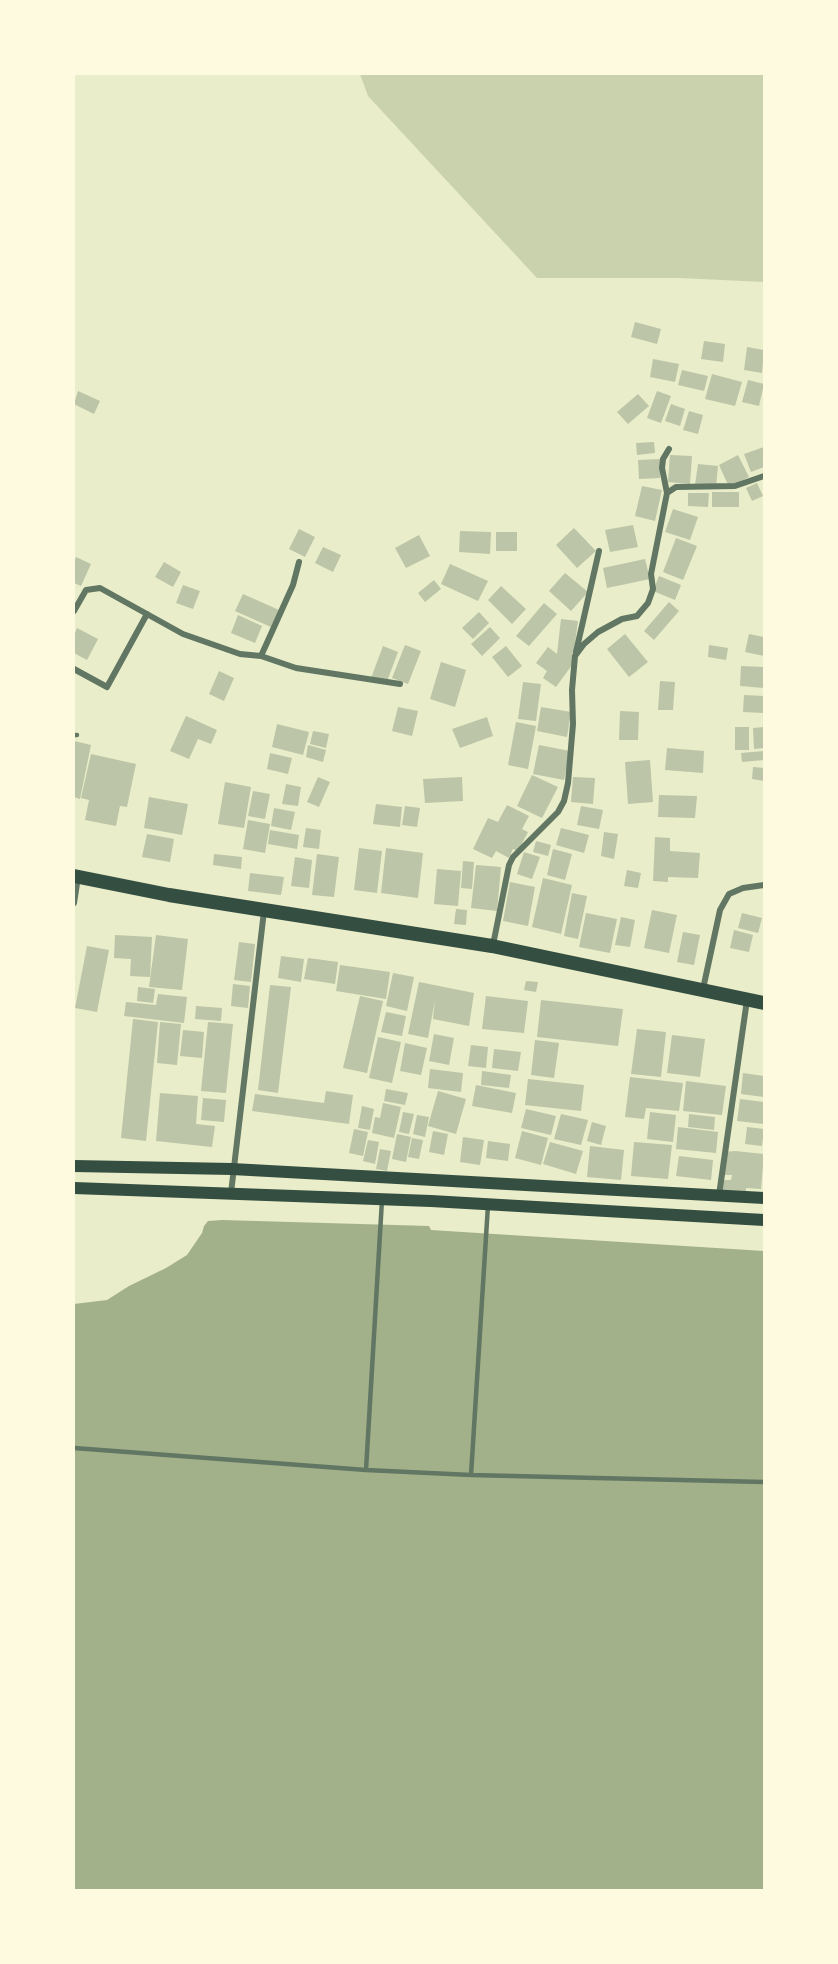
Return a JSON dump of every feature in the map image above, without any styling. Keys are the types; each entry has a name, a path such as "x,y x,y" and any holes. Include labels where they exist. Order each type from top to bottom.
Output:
{"highway":[{"path":"76,877 169,895 492,946 765,1003"}],"main road":[{"path":"74,1166 232,1169 765,1198"},
{"path":"74,1188 382,1199 765,1220"}],"street":[{"path":"576,656 584,644 598,632 622,619 637,616 648,603 653,590 651,574 667,493 662,468 663,459 669,449"},
{"path":"667,493 676,487 735,486 765,476"},
{"path":"492,946 509,865 513,858 558,812 564,801 568,783 573,724 572,690 576,656 598,551"},
{"path":"261,656 294,585 299,562"},
{"path":"74,611 84,592 100,588 183,634 240,654 261,656 296,668 400,684"},
{"path":"74,669 107,687 147,615"},
{"path":"74,903 76,877"},
{"path":"703,989 720,910 729,894 743,888 765,885"},
{"path":"231,1193 264,909"},
{"path":"719,1196 747,999"}],"lane":[{"path":"366,1470 382,1199"},
{"path":"471,1475 488,1205"},
{"path":"74,1448 366,1470 471,1475 765,1482"}],"shaded area":[{"path":"360,74 764,74 764,282 680,278 537,278 368,96"},
{"path":"208,1221 429,1226 431,1230 764,1251 764,1890 74,1890 74,1304 107,1300 129,1286 166,1268 187,1255"}],"building":[{"path":"635,322 661,329 657,344 631,337"},
{"path":"704,341 725,344 723,362 701,359"},
{"path":"747,347 764,350 762,373 744,370"},
{"path":"653,359 679,364 675,382 650,377"},
{"path":"682,370 708,376 704,391 678,385"},
{"path":"712,374 742,382 735,406 705,399"},
{"path":"748,380 764,384 759,406 742,402"},
{"path":"78,391 100,401 94,414 74,404"},
{"path":"657,391 671,396 661,423 647,418"},
{"path":"638,394 649,406 628,424 617,412"},
{"path":"671,404 685,409 680,426 665,421"},
{"path":"689,411 703,415 698,434 683,430"},
{"path":"654,442 655,453 637,455 636,443"},
{"path":"764,447 764,467 751,472 744,454"},
{"path":"670,455 692,456 690,484 668,482"},
{"path":"738,455 749,477 729,487 719,465"},
{"path":"660,459 660,478 639,479 638,460"},
{"path":"698,464 718,466 716,487 695,485"},
{"path":"757,483 763,496 752,501 746,488"},
{"path":"642,486 662,490 655,521 635,516"},
{"path":"712,492 739,492 739,507 712,507"},
{"path":"688,493 709,493 708,507 688,506"},
{"path":"673,509 698,517 690,540 665,532"},
{"path":"633,525 638,547 610,552 605,530"},
{"path":"574,528 596,551 577,568 556,545"},
{"path":"299,529 315,537 305,557 289,549"},
{"path":"460,531 491,532 490,554 459,552"},
{"path":"496,532 517,532 517,551 496,551"},
{"path":"419,535 430,556 406,568 395,548"},
{"path":"676,538 697,546 683,580 663,572"},
{"path":"323,547 341,555 333,572 315,563"},
{"path":"76,557 91,564 81,586 74,583"},
{"path":"645,559 650,579 607,588 603,568"},
{"path":"164,562 181,572 173,587 155,577"},
{"path":"450,564 488,581 478,601 441,584"},
{"path":"565,573 588,592 571,611 549,591"},
{"path":"659,576 681,585 675,600 653,591"},
{"path":"434,580 441,589 425,602 418,593"},
{"path":"183,585 200,591 193,609 176,603"},
{"path":"501,586 526,609 512,624 488,600"},
{"path":"243,594 279,610 271,627 235,611"},
{"path":"669,602 679,611 654,640 644,631"},
{"path":"544,603 557,614 529,646 516,636"},
{"path":"479,612 489,623 473,639 462,628"},
{"path":"238,615 262,626 255,643 231,633"},
{"path":"561,619 578,621 572,665 556,687 543,678 547,671 536,663 548,647 557,654"},
{"path":"490,627 500,638 482,656 471,644"},
{"path":"77,628 98,639 87,660 74,653 74,635"},
{"path":"625,634 648,662 629,677 607,649"},
{"path":"749,634 764,637 764,656 745,652"},
{"path":"405,645 421,651 408,684 392,678"},
{"path":"709,645 728,648 726,660 708,657"},
{"path":"383,646 398,652 386,684 371,678"},
{"path":"506,646 522,666 508,677 492,657"},
{"path":"441,662 466,670 455,707 430,699"},
{"path":"741,666 764,667 764,688 740,686"},
{"path":"219,671 234,678 224,701 209,694"},
{"path":"660,681 675,682 673,710 658,710"},
{"path":"523,682 541,684 536,721 518,719"},
{"path":"744,695 764,696 764,713 743,712"},
{"path":"398,707 418,711 412,736 392,731"},
{"path":"541,707 571,712 567,737 537,731"},
{"path":"620,711 639,712 638,740 619,740"},
{"path":"186,716 217,730 211,744 198,739 189,759 170,751"},
{"path":"487,717 493,736 460,748 452,729"},
{"path":"516,722 536,726 528,769 508,765"},
{"path":"277,724 309,732 303,755 272,747"},
{"path":"735,727 749,727 749,750 735,750"},
{"path":"764,727 764,748 754,749 753,728"},
{"path":"313,731 329,734 326,748 310,744"},
{"path":"74,741 91,745 80,799 74,797"},
{"path":"308,745 326,750 323,762 306,757"},
{"path":"539,745 570,751 564,780 533,774"},
{"path":"667,748 704,751 703,773 665,770"},
{"path":"764,751 764,760 742,762 741,753"},
{"path":"270,753 292,758 288,774 267,769"},
{"path":"91,754 136,764 127,807 120,806 116,826 85,820 89,800 81,798"},
{"path":"650,760 653,802 628,804 625,762"},
{"path":"753,767 764,768 764,781 752,779"},
{"path":"532,775 558,787 542,818 517,806"},
{"path":"318,777 330,782 319,807 307,802"},
{"path":"462,777 463,801 425,803 423,779"},
{"path":"573,777 595,778 593,804 571,802"},
{"path":"225,782 251,787 244,828 218,824"},
{"path":"286,784 301,787 298,806 282,804"},
{"path":"253,791 270,794 265,819 248,816"},
{"path":"659,795 697,796 695,818 658,817"},
{"path":"149,797 188,804 182,835 144,828"},
{"path":"376,804 402,807 400,827 373,824"},
{"path":"507,805 529,816 522,829 528,832 518,851 513,849 509,858 496,851 492,858 473,849 488,818 498,822"},
{"path":"405,806 420,808 417,827 402,825"},
{"path":"581,806 603,810 599,829 577,825"},
{"path":"274,808 295,812 291,830 271,826"},
{"path":"248,820 270,824 265,853 243,849"},
{"path":"306,828 321,830 319,849 303,847"},
{"path":"561,828 589,835 584,853 556,845"},
{"path":"270,830 299,835 297,849 268,844"},
{"path":"604,832 618,834 614,859 601,856"},
{"path":"147,834 174,839 170,862 142,857"},
{"path":"655,837 670,838 670,851 700,853 698,878 668,877 668,882 653,881"},
{"path":"536,841 551,845 548,856 533,852"},
{"path":"359,848 382,851 377,893 354,890"},
{"path":"386,848 423,853 418,898 381,893"},
{"path":"553,849 572,854 565,880 547,875"},
{"path":"524,852 540,857 532,879 517,874"},
{"path":"214,854 242,857 241,869 213,865"},
{"path":"317,854 339,857 334,897 312,895"},
{"path":"295,857 312,860 309,888 291,886"},
{"path":"463,861 474,862 472,889 461,888"},
{"path":"476,865 501,867 497,911 471,908"},
{"path":"437,869 461,871 458,906 434,904"},
{"path":"627,870 641,873 638,888 624,886"},
{"path":"250,873 284,877 281,895 248,891"},
{"path":"543,878 572,885 561,934 532,927"},
{"path":"510,882 535,887 528,926 503,921"},
{"path":"572,893 587,896 578,939 564,936"},
{"path":"456,909 467,910 466,925 454,924"},
{"path":"652,910 677,915 669,953 644,948"},
{"path":"586,913 617,919 610,953 579,947"},
{"path":"742,913 762,918 758,933 738,928"},
{"path":"621,917 635,920 630,947 615,945"},
{"path":"734,930 753,935 749,952 730,948"},
{"path":"683,932 700,935 694,965 677,962"},
{"path":"115,935 152,937 150,977 130,976 131,959 114,958"},
{"path":"156,935 188,939 182,990 149,987"},
{"path":"239,942 255,944 251,982 234,980"},
{"path":"87,946 109,950 97,1012 75,1008"},
{"path":"281,956 304,959 301,982 278,978"},
{"path":"308,958 338,962 335,984 304,979"},
{"path":"340,965 390,972 386,999 336,991"},
{"path":"393,973 414,977 407,1011 386,1006"},
{"path":"526,981 538,982 536,992 524,990"},
{"path":"419,982 474,993 469,1026 433,1019 435,1000 428,1038 408,1034"},
{"path":"233,984 250,986 248,1008 231,1006"},
{"path":"270,985 291,987 278,1093 258,1090"},
{"path":"138,987 155,989 153,1003 137,1001"},
{"path":"158,994 187,997 184,1023 124,1016 126,1002 156,1005"},
{"path":"360,996 383,1001 367,1073 343,1068"},
{"path":"486,996 528,1001 524,1033 482,1029"},
{"path":"541,1000 623,1009 618,1046 537,1037"},
{"path":"196,1006 222,1008 221,1021 195,1019"},
{"path":"386,1012 406,1016 402,1036 381,1032"},
{"path":"133,1019 158,1022 146,1141 121,1138"},
{"path":"160,1022 181,1024 177,1065 157,1063"},
{"path":"208,1022 233,1024 226,1093 201,1091"},
{"path":"637,1029 666,1032 661,1077 631,1074"},
{"path":"183,1030 204,1032 202,1058 180,1056"},
{"path":"434,1034 454,1038 449,1065 429,1061"},
{"path":"672,1035 705,1039 700,1077 667,1073"},
{"path":"378,1037 401,1042 392,1083 369,1078"},
{"path":"535,1040 559,1043 554,1078 531,1075"},
{"path":"405,1043 427,1048 421,1075 400,1071"},
{"path":"471,1045 488,1047 486,1068 468,1066"},
{"path":"494,1049 521,1052 518,1071 492,1068"},
{"path":"430,1069 463,1073 461,1092 428,1088"},
{"path":"482,1071 511,1075 509,1088 481,1085"},
{"path":"743,1073 764,1076 764,1097 741,1094"},
{"path":"630,1077 683,1083 679,1111 646,1108 644,1119 625,1117"},
{"path":"528,1079 584,1085 581,1111 525,1105"},
{"path":"686,1081 726,1086 722,1115 683,1111"},
{"path":"476,1085 516,1093 512,1113 472,1106"},
{"path":"386,1089 408,1093 405,1105 384,1101"},
{"path":"326,1091 353,1095 349,1124 252,1111 255,1094 324,1103"},
{"path":"438,1091 466,1099 456,1134 428,1126"},
{"path":"160,1093 198,1096 196,1124 215,1126 212,1147 156,1141"},
{"path":"203,1098 226,1100 224,1122 201,1120"},
{"path":"740,1099 764,1102 764,1124 737,1121"},
{"path":"383,1103 401,1107 394,1138 372,1133 375,1117 380,1118"},
{"path":"362,1106 374,1109 370,1130 358,1128"},
{"path":"526,1109 556,1116 551,1135 521,1128"},
{"path":"403,1112 414,1114 409,1134 399,1132"},
{"path":"650,1112 676,1115 673,1142 647,1139"},
{"path":"561,1114 588,1120 581,1145 554,1139"},
{"path":"689,1114 715,1117 714,1130 688,1127"},
{"path":"417,1115 429,1117 425,1137 413,1134"},
{"path":"592,1122 606,1126 601,1145 587,1141"},
{"path":"678,1127 718,1132 716,1153 676,1149"},
{"path":"747,1127 764,1129 762,1146 745,1144"},
{"path":"354,1129 368,1132 363,1156 349,1153"},
{"path":"433,1131 448,1134 444,1155 429,1152"},
{"path":"522,1131 548,1138 541,1165 515,1158"},
{"path":"397,1134 411,1137 406,1162 392,1159"},
{"path":"463,1137 484,1140 480,1165 460,1162"},
{"path":"412,1138 423,1140 419,1159 408,1157"},
{"path":"368,1140 379,1142 375,1164 363,1161"},
{"path":"488,1141 510,1144 508,1161 486,1158"},
{"path":"550,1142 583,1151 576,1174 543,1164"},
{"path":"634,1142 672,1145 668,1179 631,1176"},
{"path":"590,1146 624,1150 621,1180 587,1177"},
{"path":"380,1149 391,1151 387,1171 376,1169"},
{"path":"725,1152 764,1154 761,1189 746,1188 746,1194 722,1192 723,1180 731,1180 732,1175 724,1175"},
{"path":"679,1156 713,1160 711,1180 676,1176"}]}
